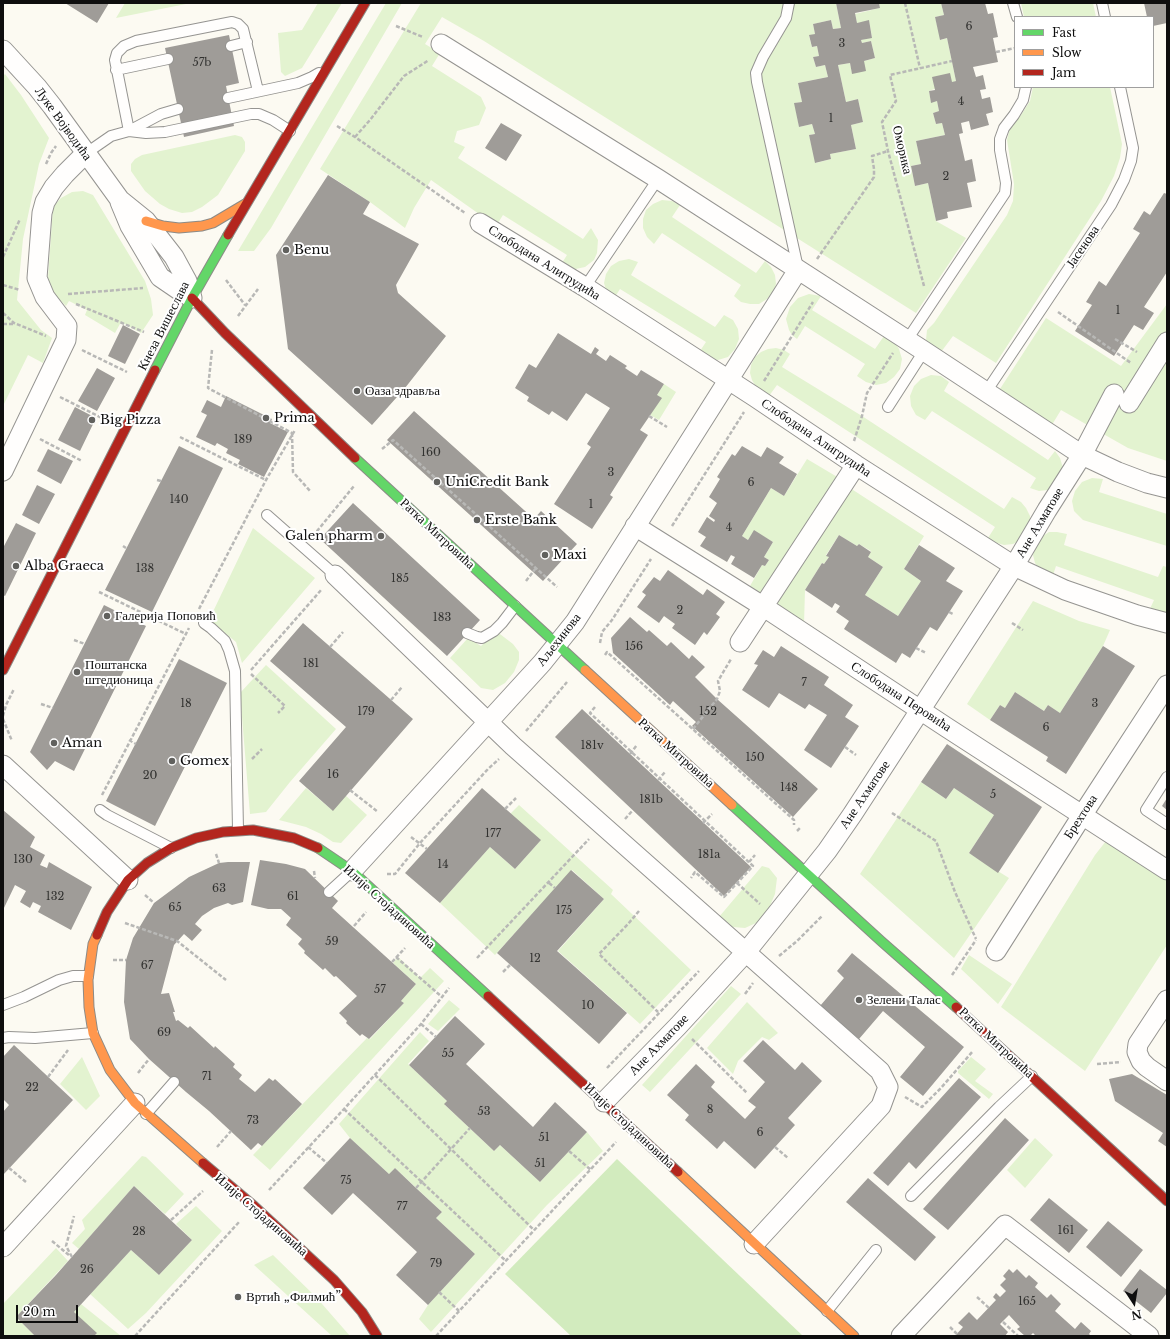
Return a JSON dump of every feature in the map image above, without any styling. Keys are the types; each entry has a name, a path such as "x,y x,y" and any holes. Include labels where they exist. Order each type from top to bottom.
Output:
{"main road":[{"name":"Кнеза Вишеслава","path":"3,670 192,298 246,203 365,3"},
{"path":"146,221 163,226 179,228 202,226 212,223 246,203"},
{"name":"Ратка Митровића","path":"192,298 225,333 315,421 557,645 1032,1076 1167,1201"},
{"name":"Илије Стојадиновића","path":"377,1336 362,1312 319,1265 254,1206 223,1182 141,1109 110,1070 93,1033 88,994 88,976 94,944 110,906 128,880 148,863 171,848 196,838 238,830 272,832 294,838 314,846 352,871 630,1126 754,1244 854,1336"}],"street":[{"path":"441,44 658,179 1082,455 1118,472 1147,483 1167,488"},
{"name":"Луке Војводића","path":"3,50 42,93 69,128 85,154 120,200 146,221 182,270 192,298"},
{"path":"3,471 43,388 59,340 67,331 66,326 45,297 37,278 42,213 45,202 54,187 85,154"},
{"name":"Луке Војводића","path":"120,200 130,226 160,277 192,298"},
{"name":"Слободана Алигрудића","path":"480,223 585,287 755,397 856,465 1014,566 1065,590 1137,615 1167,623"},
{"name":"Аљехинова","path":"352,871 557,645 574,622 727,380 802,272"},
{"path":"1082,455 1121,398 1148,375 1167,342"},
{"name":"Ане Ахматове","path":"604,1102 678,1026 746,952 827,851 921,710 1014,566 1082,455"},
{"path":"736,649 856,465"},
{"name":"Слободана Перовића","path":"635,526 764,607 1167,870"},
{"path":"335,575 489,721 513,746 603,824 880,1071 888,1087 881,1106 754,1244"},
{"name":"Брехтова","path":"992,948 1083,814 1167,685"},
{"path":"3,765 128,880"},
{"path":"1167,1000 1138,1044 1137,1052 1141,1061 1147,1067 1167,1081"},
{"path":"3,1247 141,1109"},
{"path":"901,1336 1005,1225 1148,1336"}],"lane":[{"path":"790,3 786,18 758,65 756,73 802,272"},
{"path":"1013,3 1016,16"},
{"path":"1102,3 1105,16"},
{"path":"129,131 115,60 117,53 124,46 136,41 232,22 238,24 243,29 247,42 258,91"},
{"path":"231,46 247,42"},
{"path":"116,70 168,59"},
{"path":"228,98 298,83 326,69"},
{"path":"905,339 1006,193 1006,183 1000,150 1000,138 1004,128 1023,100 1026,88"},
{"name":"Јасенова","path":"986,392 1111,205 1124,180 1131,161 1133,148 1120,88"},
{"path":"85,154 111,136 129,131 161,114 178,109"},
{"path":"129,131 146,134 165,132 251,114 259,114 273,120 290,131"},
{"path":"585,287 658,179"},
{"path":"888,407 924,351"},
{"path":"267,515 335,575"},
{"path":"467,633 482,638 494,631 515,606"},
{"path":"204,623 225,640 235,671 238,830"},
{"path":"1167,777 1146,810 1167,824"},
{"path":"100,805 107,815 171,848"},
{"path":"329,892 352,871"},
{"path":"3,1005 24,997 59,980 73,976 88,976"},
{"path":"3,1038 35,1038 93,1033"},
{"path":"911,1196 998,1107 1032,1076"},
{"path":"141,1109 174,1082"},
{"path":"827,1311 876,1250"}],"path":[{"path":"905,3 920,68 952,61"},
{"path":"355,136 370,120 404,76 434,56 441,44 396,26"},
{"path":"996,52 1014,48"},
{"name":"Оморика","path":"920,68 890,75 896,101 882,122 888,151 929,306"},
{"path":"337,126 355,136 480,223"},
{"path":"802,272 874,177 872,156 888,151"},
{"path":"224,278 246,305"},
{"path":"3,285 18,290"},
{"path":"600,644 602,632 612,620 736,424 755,397 823,286"},
{"path":"63,295 150,287"},
{"path":"237,316 258,289"},
{"path":"70,302 144,332"},
{"path":"1045,304 1148,375"},
{"path":"3,313 14,324"},
{"path":"3,324 14,324 59,340 127,372"},
{"path":"855,436 862,416 867,394 905,339"},
{"path":"1115,339 1137,352"},
{"path":"212,347 208,388 292,433"},
{"path":"43,388 104,419"},
{"path":"649,416 667,427"},
{"path":"23,430 82,461"},
{"path":"197,613 292,433"},
{"path":"292,433 293,472 311,492"},
{"path":"180,437 266,480"},
{"path":"382,449 393,440 557,587"},
{"path":"303,547 358,481"},
{"path":"526,581 536,568"},
{"path":"278,713 285,706 249,672 335,575"},
{"path":"99,592 186,634"},
{"path":"1012,623 1023,630"},
{"path":"100,805 129,740 189,627"},
{"path":"330,646 343,632"},
{"path":"74,640 85,644"},
{"path":"916,648 926,653"},
{"path":"693,729 717,699 720,691 718,681 736,649"},
{"path":"605,655 607,652 778,805 794,820 794,825"},
{"path":"395,874 420,843 459,800 488,769 513,746 567,682"},
{"path":"391,700 402,687"},
{"path":"3,716 11,696"},
{"path":"41,704 53,708"},
{"path":"597,706 590,713 752,866 724,897 696,872 678,891"},
{"path":"3,719 12,741"},
{"path":"604,727 608,722"},
{"path":"129,740 136,744"},
{"path":"631,753 638,743"},
{"path":"845,746 856,754"},
{"path":"350,790 366,803"},
{"path":"505,809 516,798"},
{"path":"892,814 936,841 955,892 976,939 992,948"},
{"path":"472,963 603,824"},
{"path":"797,832 800,828"},
{"path":"721,836 725,831"},
{"path":"749,862 758,851"},
{"path":"216,854 219,863"},
{"path":"549,883 555,888"},
{"path":"737,883 744,889"},
{"path":"145,895 154,903"},
{"path":"639,911 598,954 658,1012"},
{"path":"776,959 797,941 822,915"},
{"path":"125,923 177,941 226,980"},
{"path":"951,977 976,939"},
{"path":"396,957 442,997"},
{"path":"111,960 126,960"},
{"path":"503,972 510,965"},
{"path":"607,1068 658,1012 696,974"},
{"path":"268,1191 421,1024 452,984"},
{"path":"421,1024 436,1037"},
{"path":"678,1026 747,1093"},
{"path":"48,1077 80,1034"},
{"path":"922,1107 974,1051"},
{"path":"134,1077 149,1059"},
{"path":"375,1075 534,1230"},
{"path":"344,1109 506,1261"},
{"path":"436,1336 591,1170 630,1126"},
{"path":"416,1188 470,1128"},
{"path":"308,1147 327,1163"},
{"path":"775,1147 788,1158"},
{"path":"569,1151 591,1170"},
{"path":"9,1168 26,1182"},
{"path":"171,1220 194,1200"},
{"path":"52,1241 72,1257 66,1246 74,1216"},
{"path":"135,1336 243,1218"},
{"path":"439,1292 459,1310"},
{"path":"977,1297 989,1308"},
{"path":"1003,1322 1018,1336"},
{"path":"950,1327 957,1334"}],"green space":[{"path":"125,3 191,3 116,18"},
{"path":"318,3 342,3 302,68 285,76 281,72 278,33 302,30"},
{"path":"386,3 402,3 271,228 254,251 238,251"},
{"path":"421,3 836,3 841,28 833,29 831,20 813,24 815,34 809,36 812,47 817,46 819,56 813,57 816,67 825,65 828,77 798,83 802,102 795,103 799,127 812,124 815,134 809,135 816,163 831,159 830,154 856,149 851,125 863,122 858,99 846,102 838,65 850,63 852,73 864,61 875,58 871,41 862,43 861,40 872,37 869,21 857,23 855,14 880,8 879,3 941,3 944,15 935,17 941,40 947,38 956,81 929,91 931,102 937,101 939,111 933,113 936,124 942,123 945,135 916,141 921,164 911,166 915,186 928,183 936,221 966,238 916,313 484,41 442,17 425,44 440,53 432,66 481,97 486,108 479,125 457,131 454,142 465,147 458,158 583,239 591,228 598,240 597,253 594,260 585,267 571,270 560,266 567,255 503,215 496,226 431,180 414,208 405,228 370,202 320,169"},
{"path":"1021,3 1093,3 1096,16 1024,16"},
{"path":"5,74 21,95 49,138 39,164 23,239 17,300 41,330 52,338 43,363 28,355 3,406 3,76"},
{"path":"1033,88 1110,88 1122,144 1120,158 1114,176 1101,201 996,363 953,336 941,352 930,345 926,340 927,330 934,323 1007,215 1013,201 1014,184 1007,140 1010,128 1030,101"},
{"path":"235,135 242,137 245,142 245,151 218,195 202,207 192,212 182,213 169,209 160,204 145,191 131,171 131,164 135,159 142,155"},
{"path":"83,191 93,195 145,281 151,299 153,315 141,333 121,322 115,333 85,315 87,310 69,301 66,306 55,295 48,278 53,207 61,198 72,192"},
{"path":"662,200 672,201 680,205 672,217 756,273 765,261 771,267 775,275 776,284 773,292 767,299 759,304 741,302 734,296 741,285 662,233 654,244 647,237 643,228 643,219 646,210 653,204"},
{"path":"629,259 638,262 631,275 715,327 724,315 733,320 738,329 739,339 735,349 728,357 718,360 708,359 698,354 706,342 620,289 613,300 607,293 604,283 606,274 611,266 619,261"},
{"path":"809,294 821,296 812,310 875,349 884,336 893,340 899,349 902,359 900,369 894,377 886,383 876,385 866,382 857,376 865,364 805,326 797,339 792,335 786,319 790,307 798,298"},
{"path":"1167,304 1167,461 1128,448 1061,410 1050,428 998,392 1046,318 1121,366"},
{"path":"776,348 784,350 790,354 782,367 862,416 1004,509 1012,497 1021,502 1030,516 1030,525 1021,540 1013,544 1004,545 988,538 995,527 777,385 769,396 756,387 750,373 751,365 755,357 768,349"},
{"path":"931,375 941,376 949,382 944,391 1048,460 1055,451 1060,458 1063,468 1056,485 1048,490 1039,491 1030,488 1036,478 932,411 925,420 916,415 911,406 910,396 914,386 921,379"},
{"path":"664,384 676,392 659,420 650,415 657,395"},
{"path":"807,459 839,478 764,595 750,586 762,565 765,566 769,560 764,557 773,542 754,531 748,540 742,536 771,488 784,496"},
{"path":"1092,478 1103,479 1099,492 1167,514 1167,546 1083,520 1074,511 1072,501 1075,491 1082,482"},
{"path":"850,488 924,536 904,569 921,581 898,616 865,595 883,567 868,557 871,551 859,544 857,546 839,535 826,555 829,557 824,564 822,563 805,590 804,624 773,604"},
{"path":"253,528 315,578 242,663 236,642 209,620"},
{"path":"1049,532 1067,534 1064,545 1158,577 1163,566 1167,567 1167,613 1149,611 1154,600 1056,566 1052,578 1039,569 1035,563 1033,555 1034,548 1043,536"},
{"path":"1033,601 1079,621 1110,630 1103,646 1060,713 1048,705 1044,711 1015,692 1005,708 1000,705 990,720 967,704"},
{"path":"496,631 513,644 519,652 519,660 514,672 505,683 493,690 481,688 450,658 468,638 481,646"},
{"path":"266,665 336,729 266,812 250,814 240,693"},
{"path":"921,782 946,799 954,788 994,815 969,853 1009,878 954,958 860,874"},
{"path":"306,788 332,810 345,795 367,815 341,843 333,842 306,827 279,820"},
{"path":"519,805 613,890 611,894 691,970 640,1024 558,951 604,899 572,870 495,955 440,903 490,847 515,869 540,841 510,814"},
{"path":"1106,841 1167,881 1167,945 1085,1071 1001,1007 1095,855"},
{"path":"762,866 769,868 777,878 775,894 767,913 756,923 745,928 733,927 726,924 719,917"},
{"path":"969,955 1012,984 998,1004 961,969"},
{"path":"398,957 420,978 430,968 444,981 270,1170 253,1155 367,1038 370,1039 404,1003 401,1001 416,984 393,963"},
{"path":"731,986 741,994 650,1092 642,1085"},
{"path":"449,1000 460,1009 438,1031 428,1024"},
{"path":"747,1002 778,1033 769,1040 762,1037 738,1061 733,1074 707,1048"},
{"path":"420,1032 429,1041 408,1064 447,1101 445,1105 494,1151 500,1145 540,1182 587,1132 603,1151 547,1205 431,1332 419,1319 428,1305 475,1254 436,1218 442,1212 395,1168 389,1174 350,1138 339,1124"},
{"path":"82,1057 100,1096 86,1110 60,1084"},
{"path":"971,1057 986,1069 975,1081 993,1094 989,1099 958,1073 958,1071"},
{"path":"1035,1138 1053,1155 1025,1188 1007,1170"},
{"path":"142,1156 146,1157 184,1194 165,1214 134,1186 79,1249 72,1243 85,1229 82,1220"},
{"path":"617,1159 803,1336 571,1336 505,1274"},
{"path":"196,1206 222,1231 146,1313 128,1329 90,1294 131,1250 159,1275 192,1240 176,1224"},
{"path":"56,1248 68,1261 16,1317 35,1336 3,1336 3,1304"},
{"path":"273,1255 316,1297 350,1336 332,1336 254,1265"},
{"path":"81,1304 121,1336 94,1336 96,1334 74,1312"}],"building":[{"path":"65,3 109,3 97,23"},
{"path":"836,3 879,3 880,8 855,13 857,23 869,20 872,38 861,40 862,43 871,41 875,58 864,61 866,71 852,74 850,63 838,65 846,102 858,99 863,122 851,125 856,149 830,154 831,159 815,163 809,135 815,134 812,124 799,127 794,103 802,102 798,83 828,77 825,65 816,67 813,57 819,56 817,46 812,47 809,35 815,34 813,24 831,20 833,29 841,28"},
{"path":"941,3 985,3 988,14 993,13 998,37 993,38 998,62 973,67 976,77 983,75 986,89 980,90 982,99 990,97 993,112 986,114 989,125 971,130 969,121 961,123 963,133 959,134 965,161 972,159 976,181 967,183 972,207 947,212 948,218 936,221 928,183 915,186 911,166 921,164 916,141 945,135 942,123 936,124 933,113 939,111 937,101 931,103 929,91 935,90 932,77 950,73 952,82 956,81 947,38 940,40 935,17 944,15"},
{"path":"1144,3 1167,3 1167,23 1154,26 1154,16 1147,16"},
{"path":"229,35 239,83 226,86 234,126 184,137 165,48"},
{"path":"501,123 522,135 506,161 485,148"},
{"path":"328,175 370,202 363,214 419,244 396,285 398,293 446,336 405,388 372,425 288,349 276,255"},
{"path":"1164,193 1167,194 1167,272 1144,307 1154,313 1143,330 1134,325 1114,356 1075,331 1092,305 1086,302 1099,281 1106,286 1140,233 1133,229 1144,211 1150,215"},
{"path":"123,325 140,334 125,364 108,356"},
{"path":"558,333 591,354 595,347 599,350 596,354 606,361 610,355 627,366 625,368 637,376 641,370 664,384 657,395 662,398 640,430 648,435 610,495 613,497 592,529 554,504 591,447 587,444 610,408 586,393 567,421 552,411 549,415 527,401 529,397 515,388 529,364 536,368"},
{"path":"97,368 115,378 97,411 78,401"},
{"path":"226,396 272,419 270,423 288,432 264,477 238,464 240,460 226,453 228,449 217,443 215,446 196,437 207,415 201,412 207,400 221,407"},
{"path":"75,407 96,418 80,451 58,440"},
{"path":"414,411 534,519 541,511 577,544 543,581 387,440"},
{"path":"179,446 223,468 152,612 105,590"},
{"path":"742,446 761,457 767,447 784,457 779,463 797,474 784,496 771,488 742,536 748,540 754,530 773,542 764,557 769,560 765,566 762,565 754,578 731,564 735,557 731,555 727,562 700,546 706,537 698,532 707,517 714,522 715,520 709,516 717,503 709,497 720,479 717,477 732,454 735,456"},
{"path":"48,449 73,461 61,484 37,471"},
{"path":"37,485 55,494 39,524 22,515"},
{"path":"353,503 480,620 447,656 320,539"},
{"path":"16,523 36,533 5,596 3,595 3,548"},
{"path":"839,535 857,546 859,544 871,552 868,557 883,567 865,595 898,616 921,581 904,569 919,545 955,568 946,581 963,591 937,631 930,627 910,658 902,653 896,663 844,629 849,621 836,612 840,606 835,603 832,608 805,590 822,563 824,564 829,557 826,556"},
{"path":"668,570 703,595 707,589 725,602 716,614 720,617 707,635 704,632 695,645 672,628 675,624 664,616 659,623 637,607 646,595 642,592 654,577 660,581"},
{"path":"104,605 146,626 74,771 55,761 47,770 30,752"},
{"path":"630,617 647,632 649,630 667,646 671,642 689,659 692,655 705,667 695,677 717,699 818,789 793,817 692,726 696,722 673,701 670,705 613,653 611,638"},
{"path":"303,623 413,719 333,811 299,781 346,727 270,661"},
{"path":"781,646 829,677 824,685 853,705 845,717 859,726 831,768 804,750 827,715 809,704 805,709 779,693 769,708 742,690 758,665 754,664 763,650 774,657"},
{"path":"1103,646 1135,666 1066,774 1046,761 1048,757 990,720 1000,705 1005,708 1015,692 1044,711 1048,705 1060,713"},
{"path":"179,659 227,683 155,826 106,801"},
{"path":"582,709 751,867 724,896 555,737"},
{"path":"947,744 1042,807 998,873 969,853 994,815 954,788 946,799 921,782"},
{"path":"482,788 541,840 515,869 490,847 440,903 405,873"},
{"path":"1167,798 1167,810 1162,806"},
{"path":"3,810 35,837 30,847 45,855 40,865 47,868 49,862 92,887 71,930 38,912 41,906 33,902 30,908 20,902 26,891 15,885 3,910"},
{"path":"260,860 305,869 338,901 332,908 416,984 401,1001 404,1003 369,1039 362,1034 360,1036 346,1023 347,1021 339,1013 357,996 336,976 334,977 325,968 323,970 304,953 305,951 298,944 302,939 286,925 291,918 281,909 268,909 251,905"},
{"path":"250,862 243,902 232,905 228,903 214,908 202,916 195,924 202,930 192,941 184,934 174,945 161,994 169,993 175,1012 173,1012 176,1021 178,1020 188,1028 190,1026 214,1048 215,1046 235,1064 233,1067 242,1075 239,1079 255,1092 269,1078 273,1081 275,1079 302,1104 262,1146 258,1143 251,1150 149,1059 130,1039 124,1002 126,960 133,938 154,903 189,877 219,863"},
{"path":"571,870 604,899 557,951 627,1013 599,1044 497,953"},
{"path":"852,953 964,1047 923,1096 900,1077 925,1047 883,1011 859,1039 820,1006 844,978 837,971"},
{"path":"455,1016 485,1044 466,1064 533,1127 555,1102 587,1132 540,1182 500,1145 494,1151 444,1104 447,1101 409,1065"},
{"path":"763,1040 795,1070 802,1062 822,1081 788,1118 795,1125 755,1169 724,1141 717,1149 685,1120 689,1115 667,1095 696,1064 715,1082 711,1087 745,1119 756,1107 748,1101 765,1082 743,1061"},
{"path":"14,1045 73,1100 3,1175 3,1112 9,1105 3,1099 3,1057"},
{"path":"1132,1074 1167,1095 1167,1147 1158,1141 1163,1133 1115,1101 1109,1079"},
{"path":"959,1078 981,1097 916,1169 909,1162 888,1186 873,1173"},
{"path":"1005,1118 1029,1140 948,1230 923,1209"},
{"path":"350,1138 389,1174 395,1168 442,1212 436,1218 475,1254 428,1305 396,1275 417,1252 353,1193 332,1215 303,1188"},
{"path":"868,1178 936,1237 915,1261 846,1202"},
{"path":"134,1186 192,1240 159,1275 131,1250 74,1312 97,1333 94,1336 35,1336 16,1317 56,1275"},
{"path":"1049,1198 1088,1230 1069,1253 1030,1220"},
{"path":"1108,1221 1143,1250 1121,1277 1086,1247"},
{"path":"1009,1269 1013,1273 1017,1269 1026,1278 1029,1275 1038,1283 1035,1287 1047,1298 1051,1294 1061,1304 1055,1311 1075,1329 1081,1322 1091,1331 1089,1334 1091,1336 1036,1336 1033,1333 1030,1336 1025,1336 1017,1329 1020,1327 1009,1315 1000,1324 1008,1332 1005,1336 955,1336 963,1327 958,1323 969,1312 977,1320 996,1300 993,1297 996,1293 1000,1297 1006,1291 1000,1285 1006,1279 1003,1276"},
{"path":"1140,1269 1167,1290 1167,1293 1151,1313 1123,1291"}],"traffic: fast":[{"path":"155,370 192,298 228,235"},
{"path":"355,458 585,670"},
{"path":"732,805 881,941 956,1007"},
{"path":"318,848 352,871 488,996"}],"traffic: slow":[{"path":"146,221 163,226 179,228 202,226 213,223 245,204"},
{"path":"585,670 732,805"},
{"path":"97,935 93,944 88,980 89,1007 93,1033 110,1070 135,1103 203,1163"},
{"path":"678,1172 854,1336"}],"traffic: jam":[{"path":"228,235 365,3"},
{"path":"192,298 225,333 355,458"},
{"path":"3,670 155,370"},
{"path":"97,935 107,912 128,880 147,863 171,848 196,838 223,832 253,830 294,838 318,848"},
{"path":"488,996 678,1172"},
{"path":"956,1007 1167,1201"},
{"path":"203,1163 254,1206 334,1280 362,1312 377,1336"}],"place":[{"name":"Benu","path":"286,250"},
{"name":"Оаза здравља","path":"357,391"},
{"name":"Prima","path":"266,418"},
{"name":"Big Pizza","path":"92,420"},
{"name":"UniCredit Bank","path":"437,482"},
{"name":"Erste Bank","path":"477,520"},
{"name":"Galen pharm","path":"381,536"},
{"name":"Maxi","path":"545,555"},
{"name":"Alba Graeca","path":"16,566"},
{"name":"Галерија Поповић","path":"107,616"},
{"name":"Поштанска штедионица","path":"77,672"},
{"name":"Aman","path":"54,743"},
{"name":"Gomex","path":"172,761"},
{"name":"Зелени Талас","path":"859,1000"},
{"name":"Вртић „Филмић”","path":"238,1297"}]}
